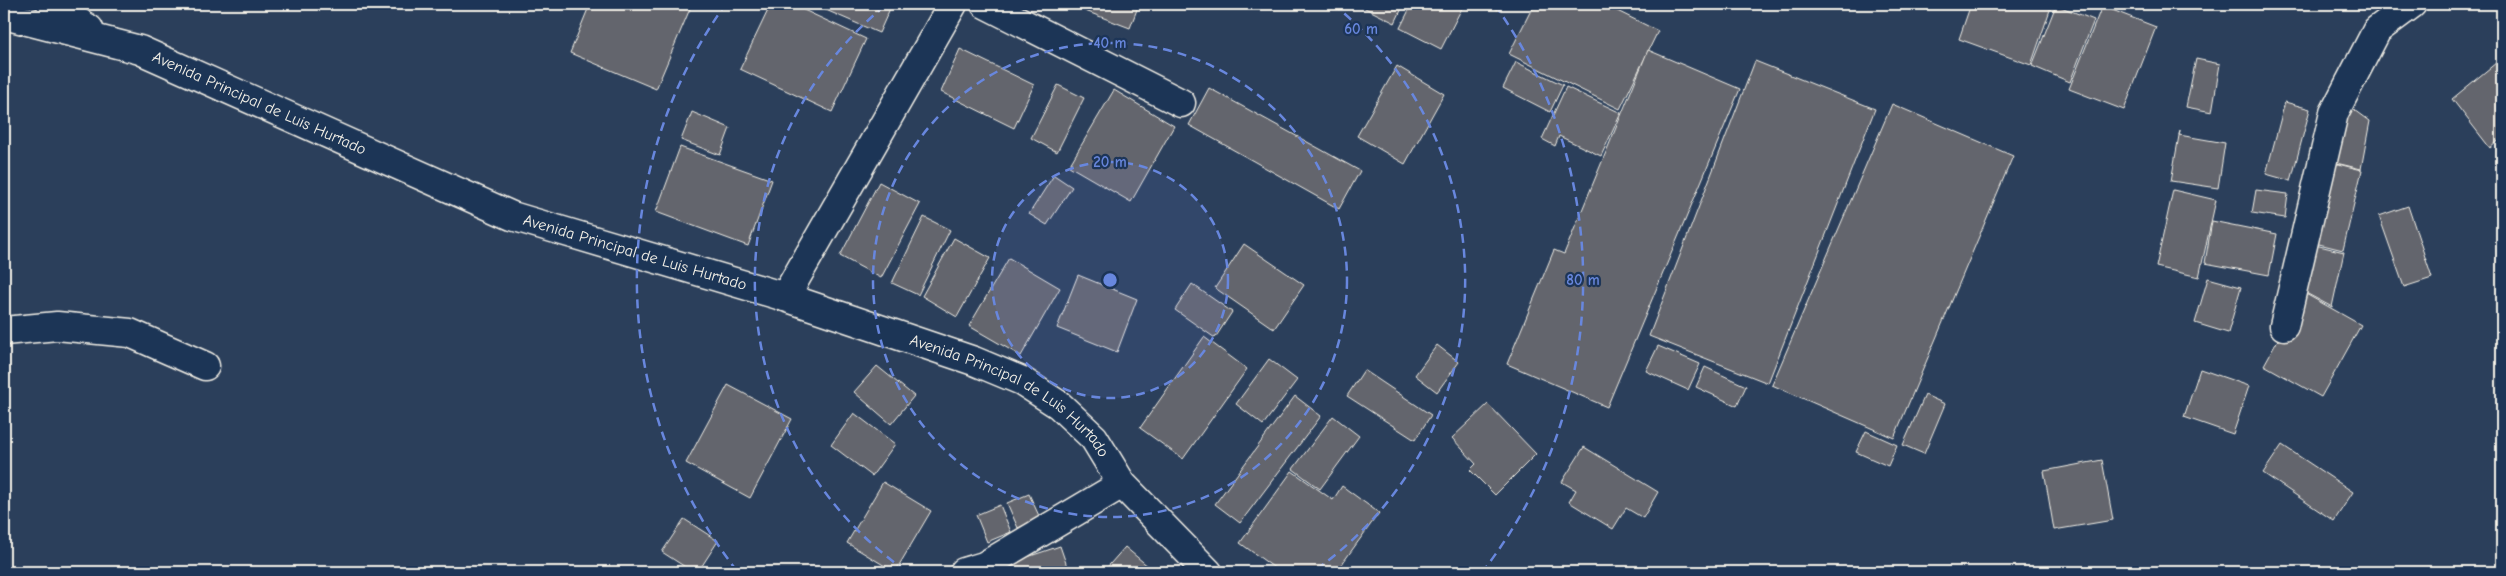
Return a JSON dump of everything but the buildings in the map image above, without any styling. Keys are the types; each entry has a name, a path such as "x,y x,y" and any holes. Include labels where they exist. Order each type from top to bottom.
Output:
{"street":[{"path":"51,4 104,40"},
{"path":"785,296 953,4"},
{"path":"985,4 1182,103"},
{"path":"2284,326 2334,113 2377,30 2412,4"},
{"name":"Avenida Principal de Luis Hurtado","path":"4,15 140,50 247,96 409,172 512,216 785,296 974,361 1022,382 1059,405 1094,438 1122,484 1208,572"},
{"path":"4,331 57,326 130,333 204,366"},
{"path":"964,572 984,566 1122,484"}]}
